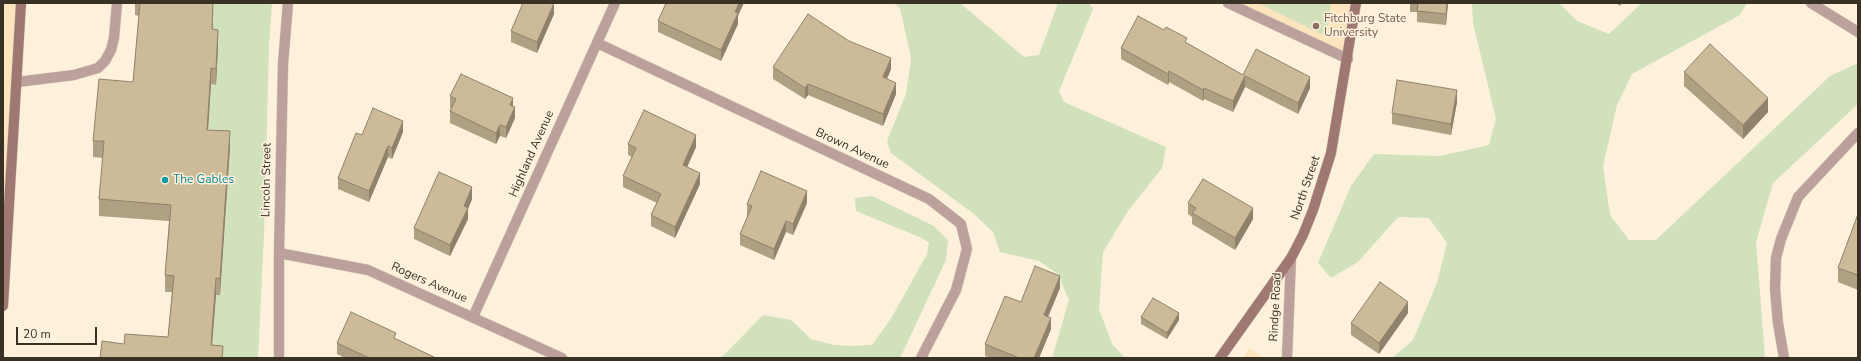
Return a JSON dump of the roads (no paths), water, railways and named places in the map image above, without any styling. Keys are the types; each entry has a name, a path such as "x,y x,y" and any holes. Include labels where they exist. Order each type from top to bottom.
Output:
{"street":[{"path":"3,306 21,3"},
{"path":"17,82 74,75 98,68 105,61 111,50 114,38 116,3"},
{"name":"Lincoln Street","path":"279,358 279,253 283,64 288,3"},
{"name":"Highland Avenue","path":"473,317 615,3"},
{"path":"1228,3 1348,59"},
{"name":"North Street","path":"1220,358 1291,258 1303,235 1313,210 1331,154 1348,59 1356,3"},
{"path":"1811,3 1858,32"},
{"name":"Brown Avenue","path":"597,43 928,199 961,224 967,249 956,290 921,358"},
{"path":"1784,358 1778,323 1775,289 1776,258 1782,239 1798,197 1858,133"},
{"name":"Rogers Avenue","path":"279,253 368,270 562,358"},
{"name":"Rindge Road","path":"1287,358 1291,258"}],"place":[{"name":"Fitchburg State University","path":"1316,26"},
{"name":"The Gables","path":"165,180"}]}
